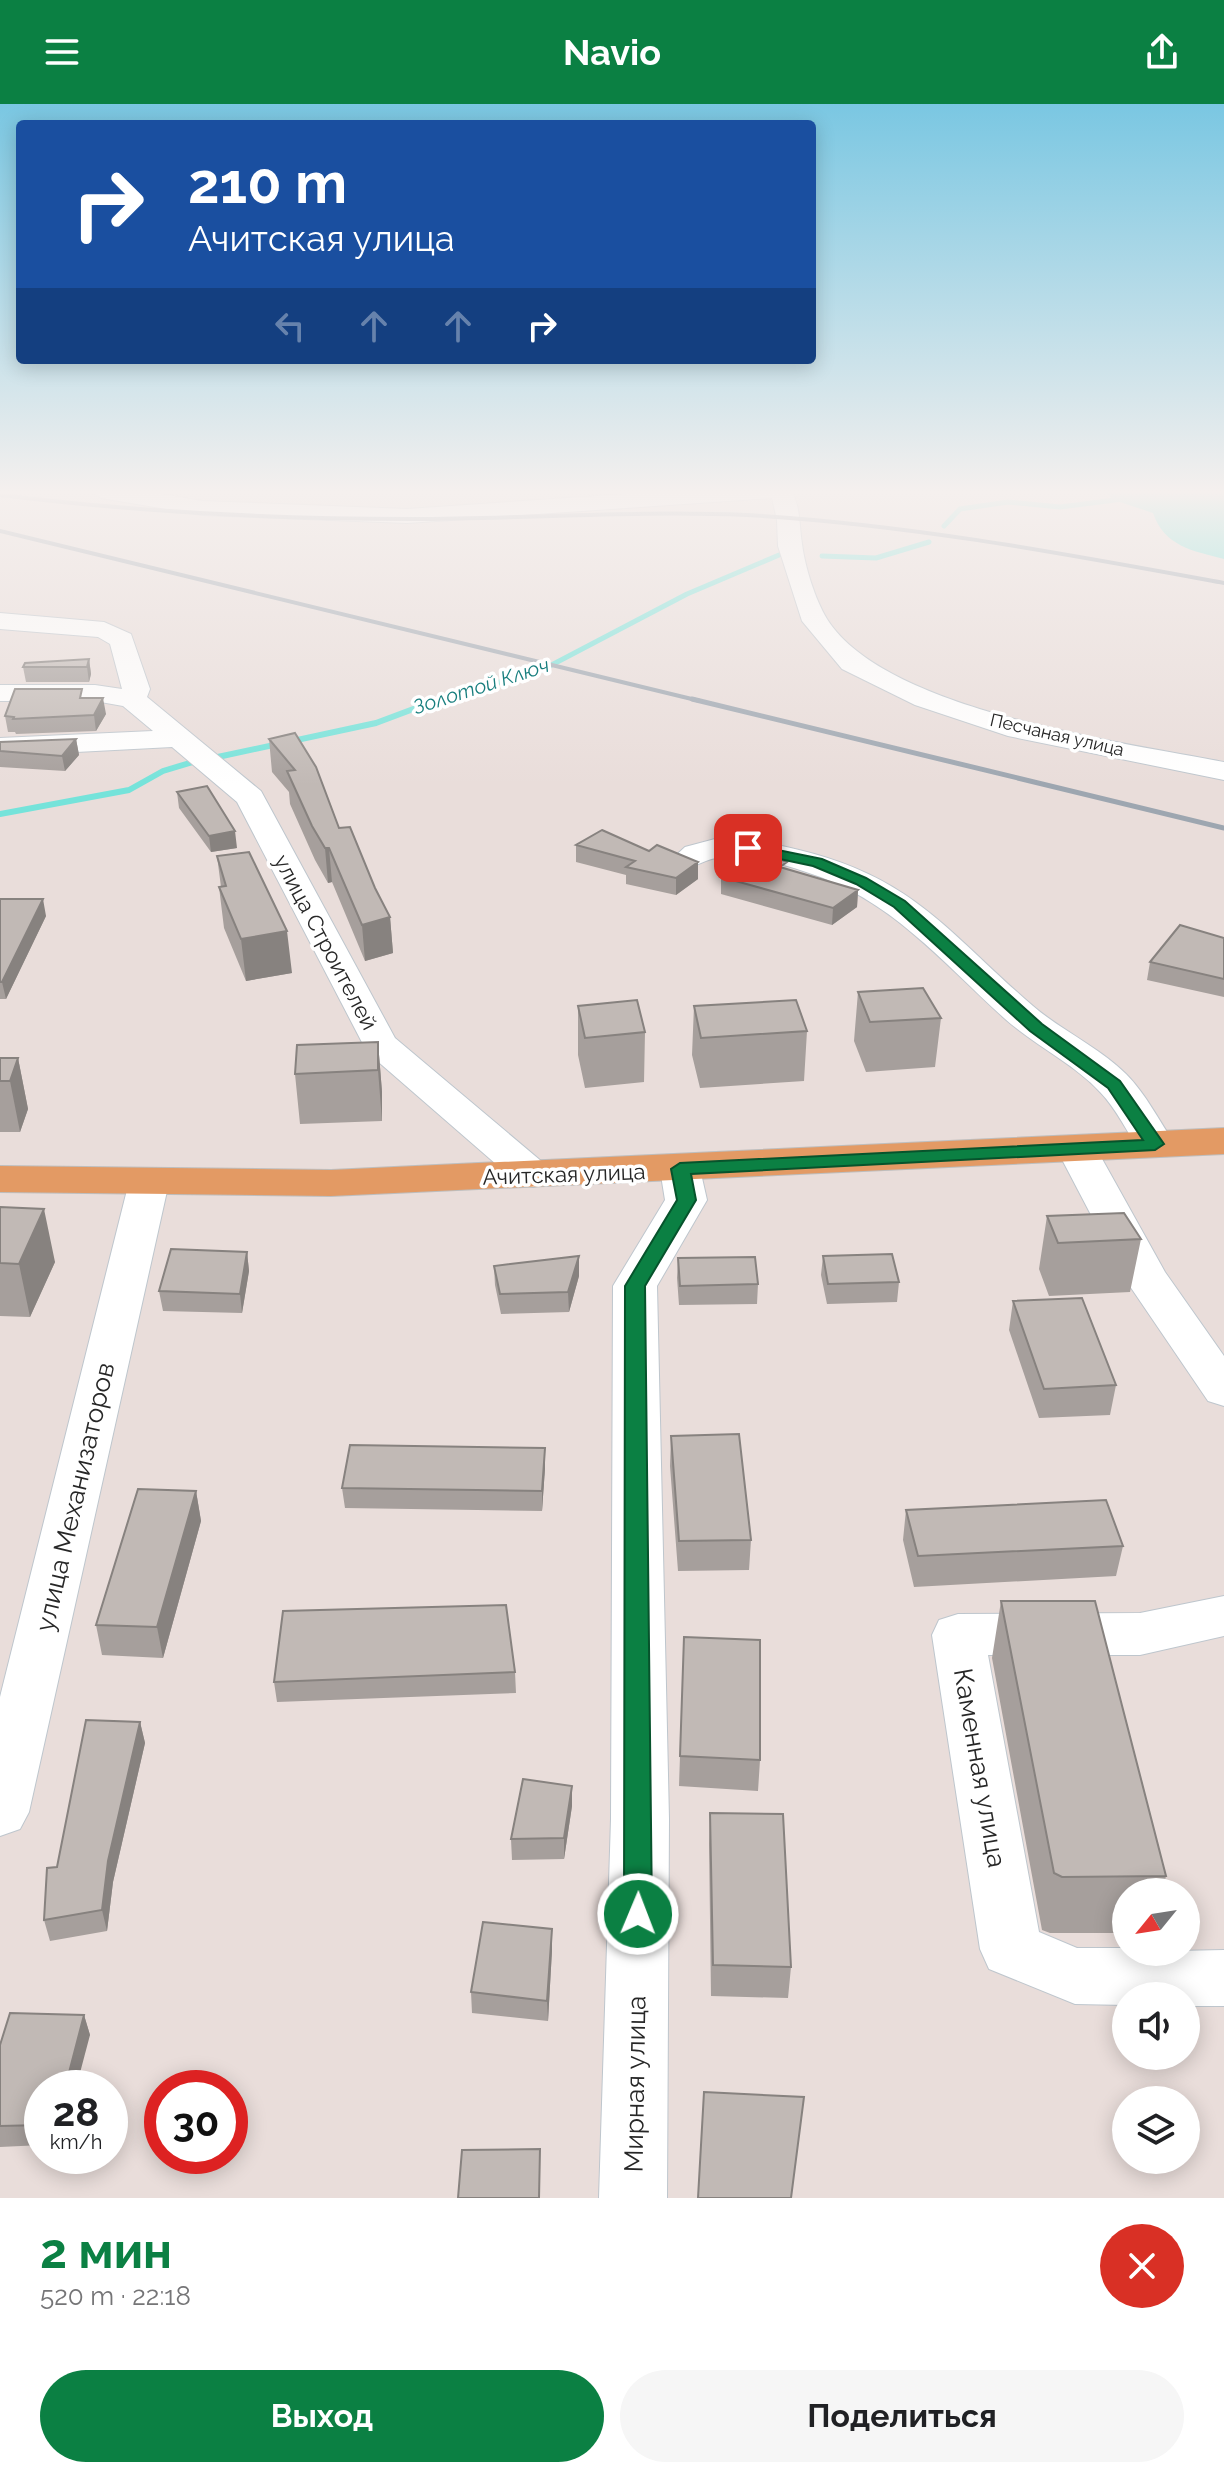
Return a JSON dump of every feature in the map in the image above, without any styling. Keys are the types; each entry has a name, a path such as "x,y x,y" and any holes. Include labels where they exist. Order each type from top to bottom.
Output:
{"main road":[{"name":"Ачитская улица","path":"0,1179 331,1183 680,1169 1224,1141"}],"street":[{"name":"Песчаная улица","path":"802,589 815,621 852,663 925,699 1018,730 1224,771"},
{"path":"0,621 104,630 122,640 136,689 132,699 95,693 0,693"},
{"name":"улица Строителей","path":"132,699 250,797 380,1044 533,1175"},
{"path":"0,747 182,738"},
{"path":"688,859 696,853 714,849 748,848 803,859 861,881 900,904 1036,1027 1114,1084 1155,1144"},
{"path":"1076,1148 1145,1276 1224,1390"},
{"name":"Мирная улица","path":"633,2198 640,1819 635,1286 686,1200 680,1169"},
{"name":"улица Механизаторов","path":"2,1797 149,1182"},
{"name":"Каменная улица","path":"1224,1616 1140,1634 958,1635 1011,1949 1075,1976 1224,1978"}],"building":[{"path":"89,659 87,667 23,667 25,663"},
{"path":"15,689 82,689 80,698 103,698 94,715 13,719 5,716"},
{"path":"295,733 316,767 339,828 350,827 390,917 362,925 329,848 325,848 312,826 287,771 295,770 269,739"},
{"path":"76,739 62,756 0,751 0,742"},
{"path":"207,786 235,831 209,836 177,792"},
{"path":"602,830 649,851 657,845 698,862 676,878 626,867 635,861 576,845"},
{"path":"249,852 287,931 241,939 219,887 226,886 217,856"},
{"path":"762,852 787,862 780,867 858,890 833,908 721,877"},
{"path":"0,899 43,899 2,982 0,982"},
{"path":"1180,925 1224,938 1224,979 1150,962"},
{"path":"923,988 941,1018 870,1022 858,992"},
{"path":"637,1000 645,1032 585,1038 578,1006"},
{"path":"796,1000 807,1031 701,1038 694,1006"},
{"path":"378,1042 378,1070 295,1074 297,1045"},
{"path":"0,1058 18,1058 10,1081 0,1081"},
{"path":"0,1207 44,1209 19,1264 0,1263"},
{"path":"1124,1213 1141,1239 1058,1243 1047,1216"},
{"path":"171,1249 247,1252 240,1294 159,1291"},
{"path":"892,1254 899,1282 828,1284 823,1256"},
{"path":"579,1256 568,1292 500,1294 494,1266"},
{"path":"755,1257 758,1284 680,1286 678,1258"},
{"path":"1082,1298 1116,1385 1044,1389 1013,1301"},
{"path":"739,1434 751,1540 679,1541 671,1436"},
{"path":"350,1445 545,1448 542,1491 342,1488"},
{"path":"138,1489 196,1491 157,1627 96,1625"},
{"path":"1106,1500 1123,1546 918,1556 906,1510"},
{"path":"1001,1601 1095,1601 1166,1876 1062,1877 1054,1873"},
{"path":"506,1605 515,1672 274,1682 283,1611"},
{"path":"684,1637 760,1640 760,1760 680,1756"},
{"path":"86,1720 140,1722 108,1861 102,1910 44,1920 47,1868 57,1867"},
{"path":"523,1779 572,1786 564,1838 511,1839"},
{"path":"710,1813 783,1814 791,1967 713,1965"},
{"path":"483,1922 552,1929 547,2001 471,1992"},
{"path":"10,2013 84,2015 70,2070 24,2070 24,2125 0,2126 0,2045"},
{"path":"704,2092 804,2097 791,2198 698,2198"},
{"path":"540,2149 539,2198 458,2198 462,2150"}],"waterway":[{"name":"Золотой Ключ","path":"440,699 542,670 699,589"},
{"name":"Золотой Ключ","path":"213,758 376,723 440,699"},
{"name":"Золотой Ключ","path":"433,701 440,699"},
{"name":"Золотой Ключ","path":"0,814 129,790 163,771 193,762"}],"railway":[{"path":"238,589 700,701"},
{"path":"692,699 1224,828"}],"route":[{"path":"638,1914 640,1819 635,1286 686,1200 680,1169 1155,1144 1114,1084 1036,1027 942,938 900,904 861,881 817,863 748,848"}]}
